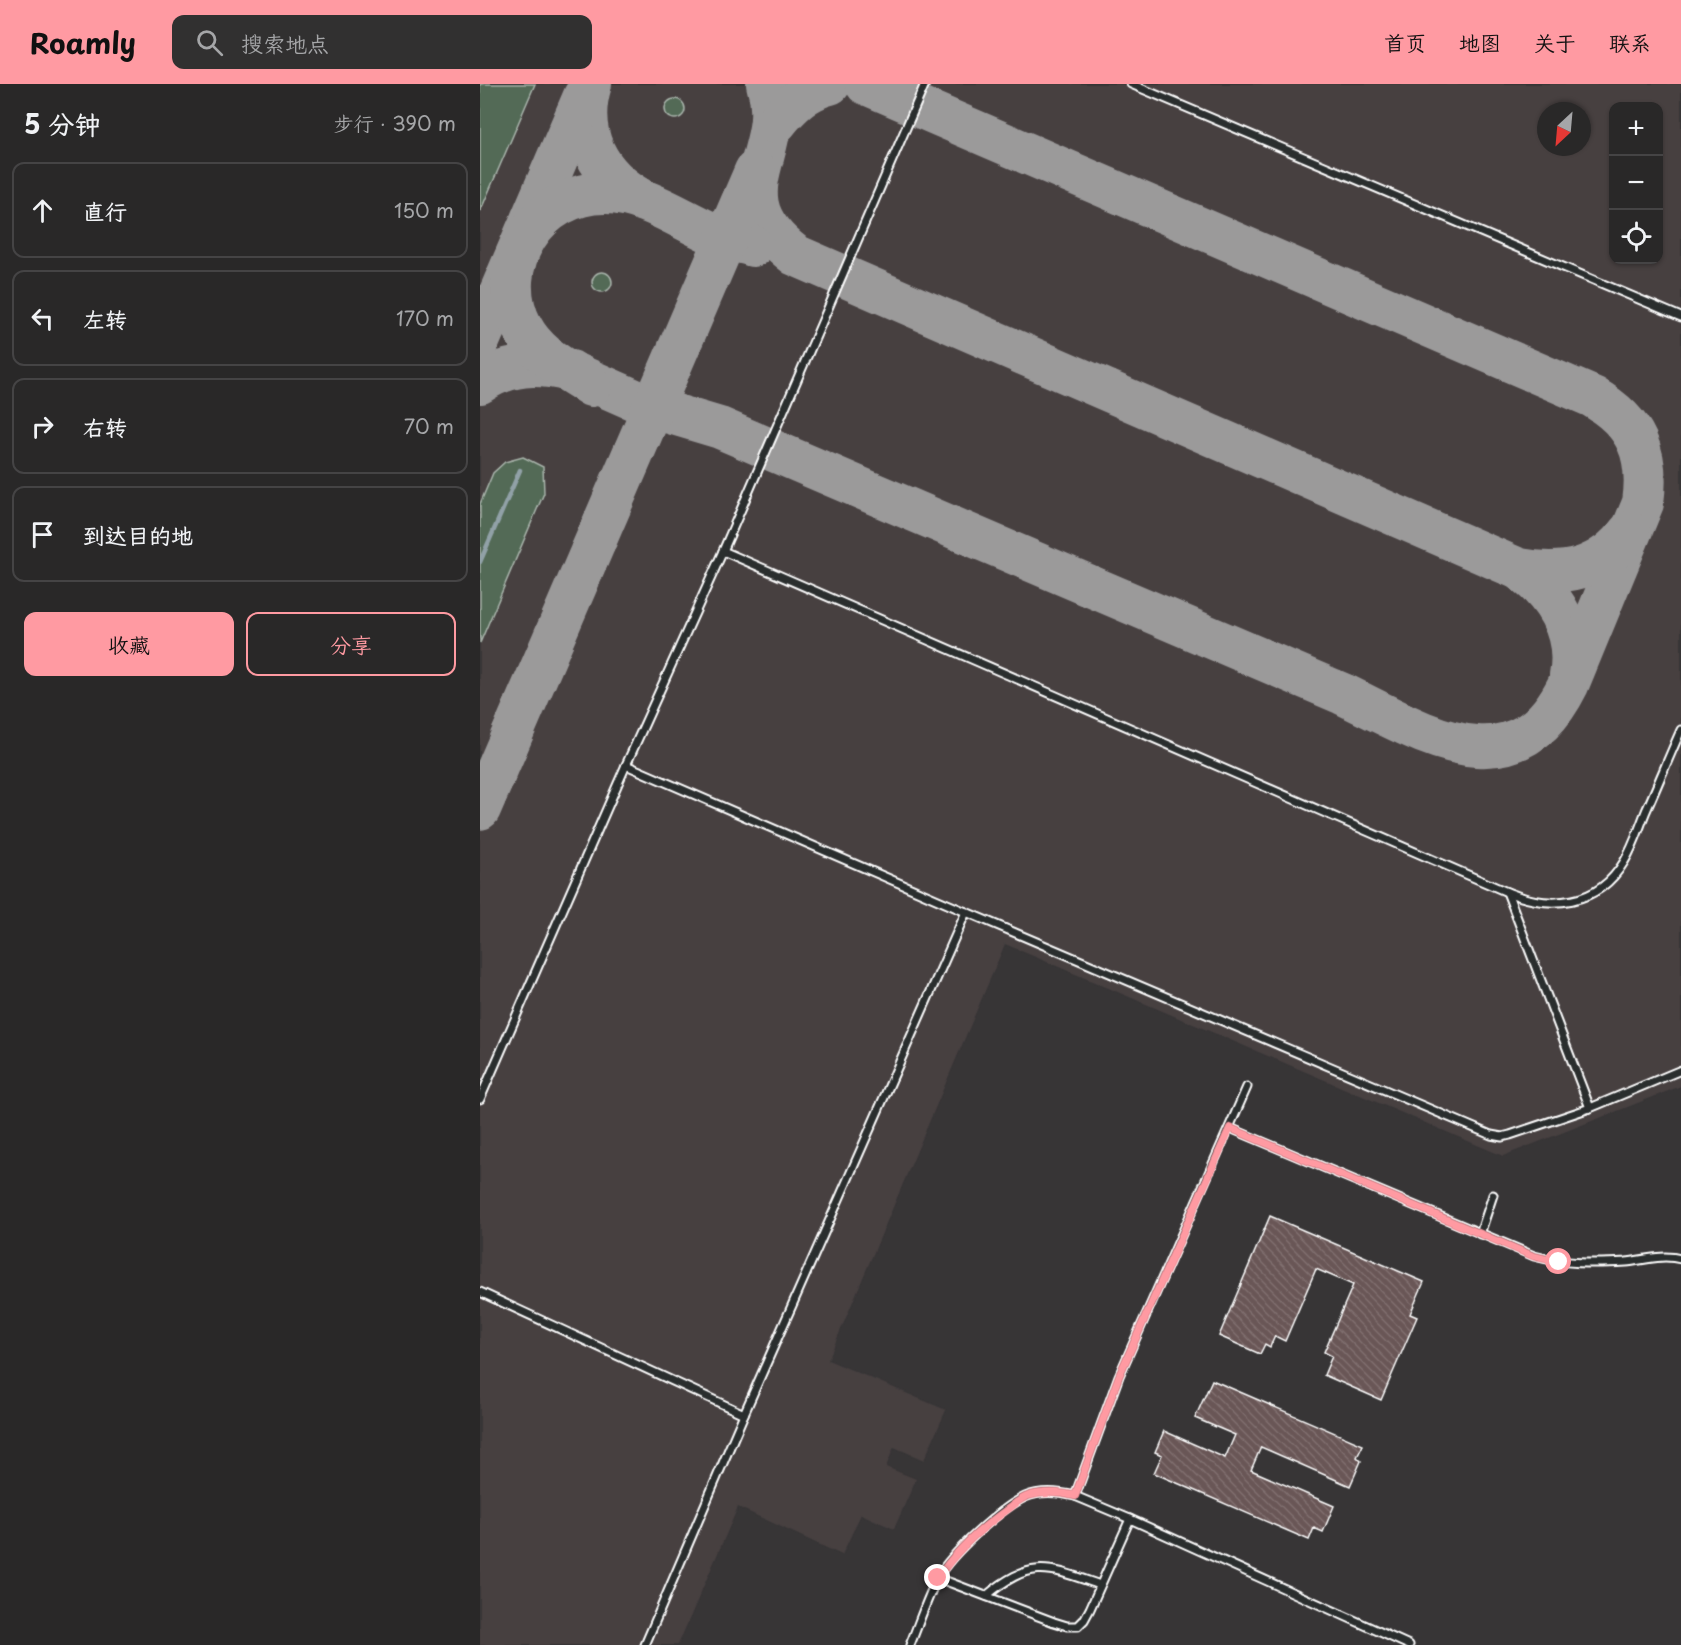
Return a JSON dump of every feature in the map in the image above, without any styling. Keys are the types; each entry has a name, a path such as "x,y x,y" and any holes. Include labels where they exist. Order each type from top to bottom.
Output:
{"lane":[{"path":"480,1099 626,765 723,551 925,84"},
{"path":"1131,84 1681,317"},
{"path":"723,551 1507,892 1539,902 1558,903 1577,900 1598,890 1616,874 1630,851 1681,730"},
{"path":"626,765 1491,1135 1510,1136 1590,1108 1681,1070"},
{"path":"1507,892 1590,1108"},
{"path":"645,1645 744,1414 966,912"},
{"path":"1075,1496 1119,1376 1247,1088"},
{"path":"1230,1128 1533,1256 1559,1262 1590,1264 1670,1256 1681,1259"},
{"path":"1480,1234 1494,1195"},
{"path":"480,1292 744,1414"},
{"path":"920,1645 911,1643 938,1578 948,1562 982,1528 1026,1497 1046,1492 1061,1492 1130,1519 1409,1645"},
{"path":"938,1578 1054,1622 1067,1626 1078,1626 1084,1620 1130,1519"},
{"path":"986,1596 1010,1578 1021,1572 1035,1569 1050,1570 1100,1586"}],"shaded area":[{"path":"480,84 1681,84 1681,1086 1503,1156 1005,944 828,1360 946,1410 924,1460 894,1447 886,1467 916,1479 894,1529 861,1514 842,1555 738,1507 678,1645 480,1645"}],"green space":[{"path":"480,84 535,84 480,212"},
{"path":"675,99 682,102 685,109 682,116 675,119 668,116 665,109 668,102"},
{"path":"602,272 609,275 612,282 609,289 602,292 595,289 592,282 595,275"},
{"path":"523,457 543,467 544,493 480,643 480,504 493,473 505,462"}],"building":[{"path":"1270,1216 1424,1282 1410,1314 1417,1317 1381,1400 1324,1375 1332,1356 1324,1352 1353,1285 1316,1269 1285,1341 1275,1336 1270,1347 1265,1344 1260,1354 1219,1336"},
{"path":"1212,1380 1363,1445 1357,1457 1361,1461 1350,1486 1261,1447 1251,1470 1334,1506 1323,1532 1314,1528 1309,1540 1154,1473 1162,1455 1155,1452 1164,1431 1225,1458 1235,1435 1195,1418"}],"waterway":[{"path":"480,562 520,470"}],"taxiway":[{"path":"591,84 586,120 594,152 614,179 643,200"},
{"path":"767,84 771,109 769,131 759,172 757,192 760,212 772,233 795,255 1519,569 1542,590 1560,614 1570,643 1572,659 1570,675"},
{"path":"776,123 800,99 830,84"},
{"path":"569,371 653,408 720,428 1343,694 1435,737 1465,745 1494,746 1521,738 1546,718 1568,685 1643,503 1645,485 1642,455 1637,441 1620,417 1593,397 866,84"},
{"path":"480,339 584,96"},
{"path":"480,809 755,171"},
{"path":"591,386 553,361 536,346 522,327 514,304 512,280 517,257 527,236 541,218 560,205 582,196 607,193 623,195 653,204 726,239 753,246"},
{"path":"480,383 491,376 524,366 571,371"},
{"path":"1519,569 1551,572 1580,568 1606,555 1629,532"}],"route":[{"path":"938,1578 948,1562 982,1528 1026,1497 1046,1492 1061,1492 1075,1496 1119,1376 1230,1128 1533,1256 1559,1262"}]}
